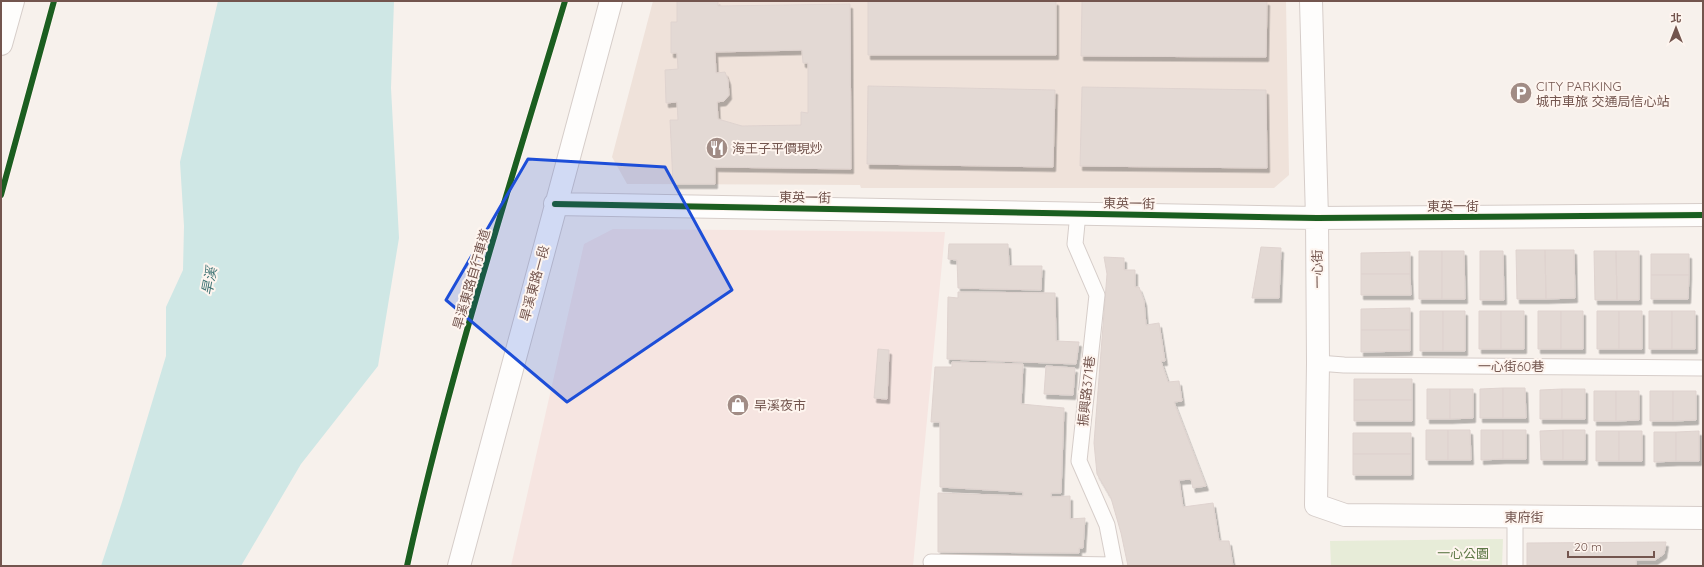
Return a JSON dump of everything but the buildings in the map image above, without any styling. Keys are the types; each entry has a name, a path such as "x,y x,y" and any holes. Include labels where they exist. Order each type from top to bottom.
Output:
{"street":[{"path":"1,44 13,1"},
{"name":"旱溪東路一段","path":"459,566 555,204 611,1"},
{"name":"一心街","path":"1311,1 1317,218 1318,363 1316,505 1345,515"},
{"name":"東英一街","path":"555,204 1317,218 1703,215"},
{"name":"東府街","path":"1345,515 1703,518"}],"lane":[{"name":"振興路371巷","path":"1078,213 1075,244 1097,294 1079,461 1108,525 1115,566"},
{"name":"一心街60巷","path":"1318,363 1352,365 1703,368"},
{"path":"1515,517 1515,566"},
{"path":"931,562 1115,566"}],"highlighted area":[{"path":"528,159 665,167 732,290 567,402 446,300"}],"shaded area":[{"path":"653,1 1286,1 1289,175 1274,188 861,188 860,185 627,184 612,157"},
{"name":"旱溪夜市","path":"613,229 945,232 913,566 511,566 584,244"}],"green space":[{"name":"一心公園","path":"1503,539 1502,566 1331,566 1330,541"}],"water":[{"name":"旱溪","path":"218,1 394,1 391,88 399,238 378,366 301,464 241,566 101,566 166,356 166,307 183,270 184,226 180,162"}],"cycle path":[{"path":"1,195 54,1"},
{"name":"旱溪東路自行車道","path":"407,566 442,423 461,353 501,212 565,1"},
{"path":"555,204 1317,218 1703,215"}],"place":[{"name":"CITY PARKING 城市車旅 交通局信心站","path":"1521,93"},
{"name":"海王子平價現炒","path":"717,148"},
{"name":"旱溪夜市","path":"738,405"}]}
